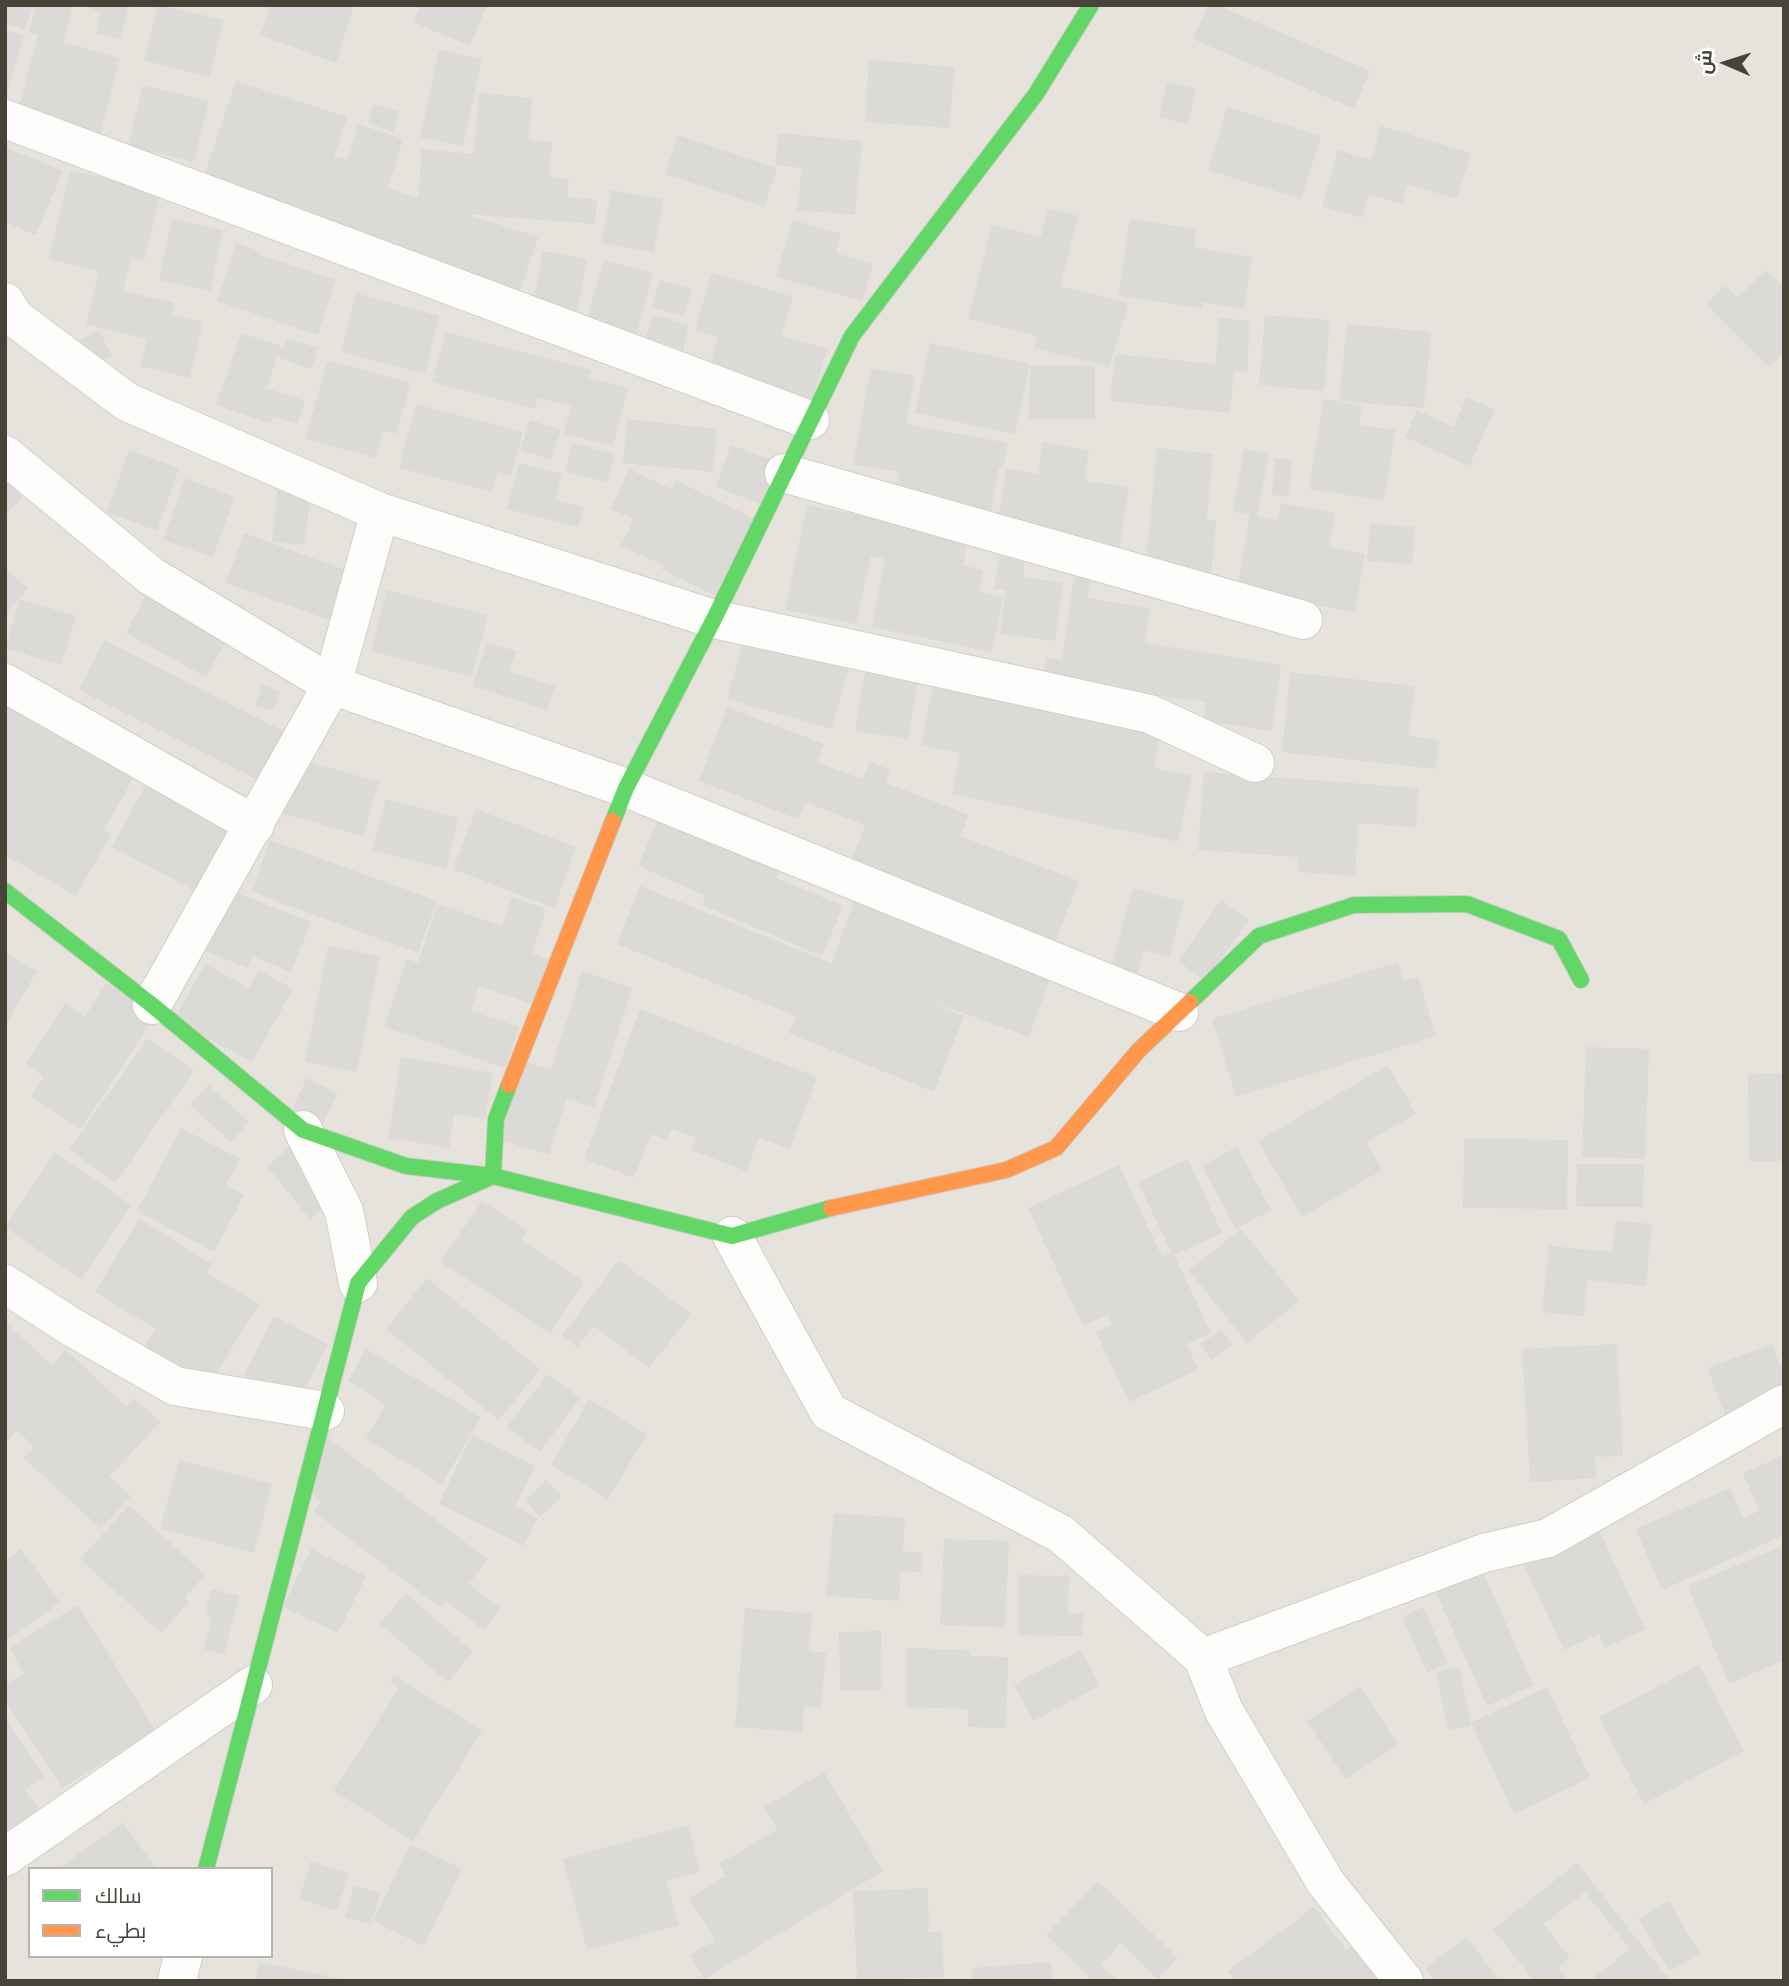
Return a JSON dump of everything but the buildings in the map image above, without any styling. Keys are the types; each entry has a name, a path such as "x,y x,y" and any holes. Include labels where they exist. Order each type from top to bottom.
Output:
{"street":[{"path":"493,1176 496,1119 626,788 715,619 852,336 1036,94 1091,5"},
{"path":"5,119 810,420"},
{"path":"5,302 15,318 127,402 380,512 715,619 1150,715 1255,763"},
{"path":"5,455 151,576 331,685 626,788 1179,1012"},
{"path":"784,473 1303,620"},
{"path":"152,1005 331,685 380,512"},
{"path":"5,683 255,825"},
{"path":"5,891 152,1005 303,1130 406,1166 493,1176 732,1236 863,1199 1006,1170 1056,1148 1139,1050 1259,936 1354,905 1468,904 1559,939 1581,980"},
{"path":"303,1130 344,1211 358,1283"},
{"path":"207,1867 358,1283 412,1217 437,1200 493,1176"},
{"path":"732,1236 829,1412 1061,1534 1203,1658 1224,1711 1326,1882 1404,1981"},
{"path":"5,1284 70,1326 175,1386 325,1411"},
{"path":"1203,1658 1484,1553 1548,1538 1784,1404"},
{"path":"5,1857 253,1685"},
{"path":"177,1981 183,1958"}],"shaded area":[{"path":"5,5 1784,5 1784,1981 5,1981"}],"traffic: fast":[{"path":"613,821 626,788 714,619 852,336 1036,94 1091,5"},
{"path":"5,891 152,1005 303,1130 406,1166 493,1176 732,1236 831,1208"},
{"path":"1190,1002 1259,936 1354,905 1467,904 1559,939 1581,980"},
{"path":"207,1867 358,1283 412,1217 437,1201 493,1176 496,1119 509,1085"}],"traffic: slow":[{"path":"509,1085 613,821"},
{"path":"831,1208 1006,1170 1056,1148 1139,1050 1190,1002"}]}
